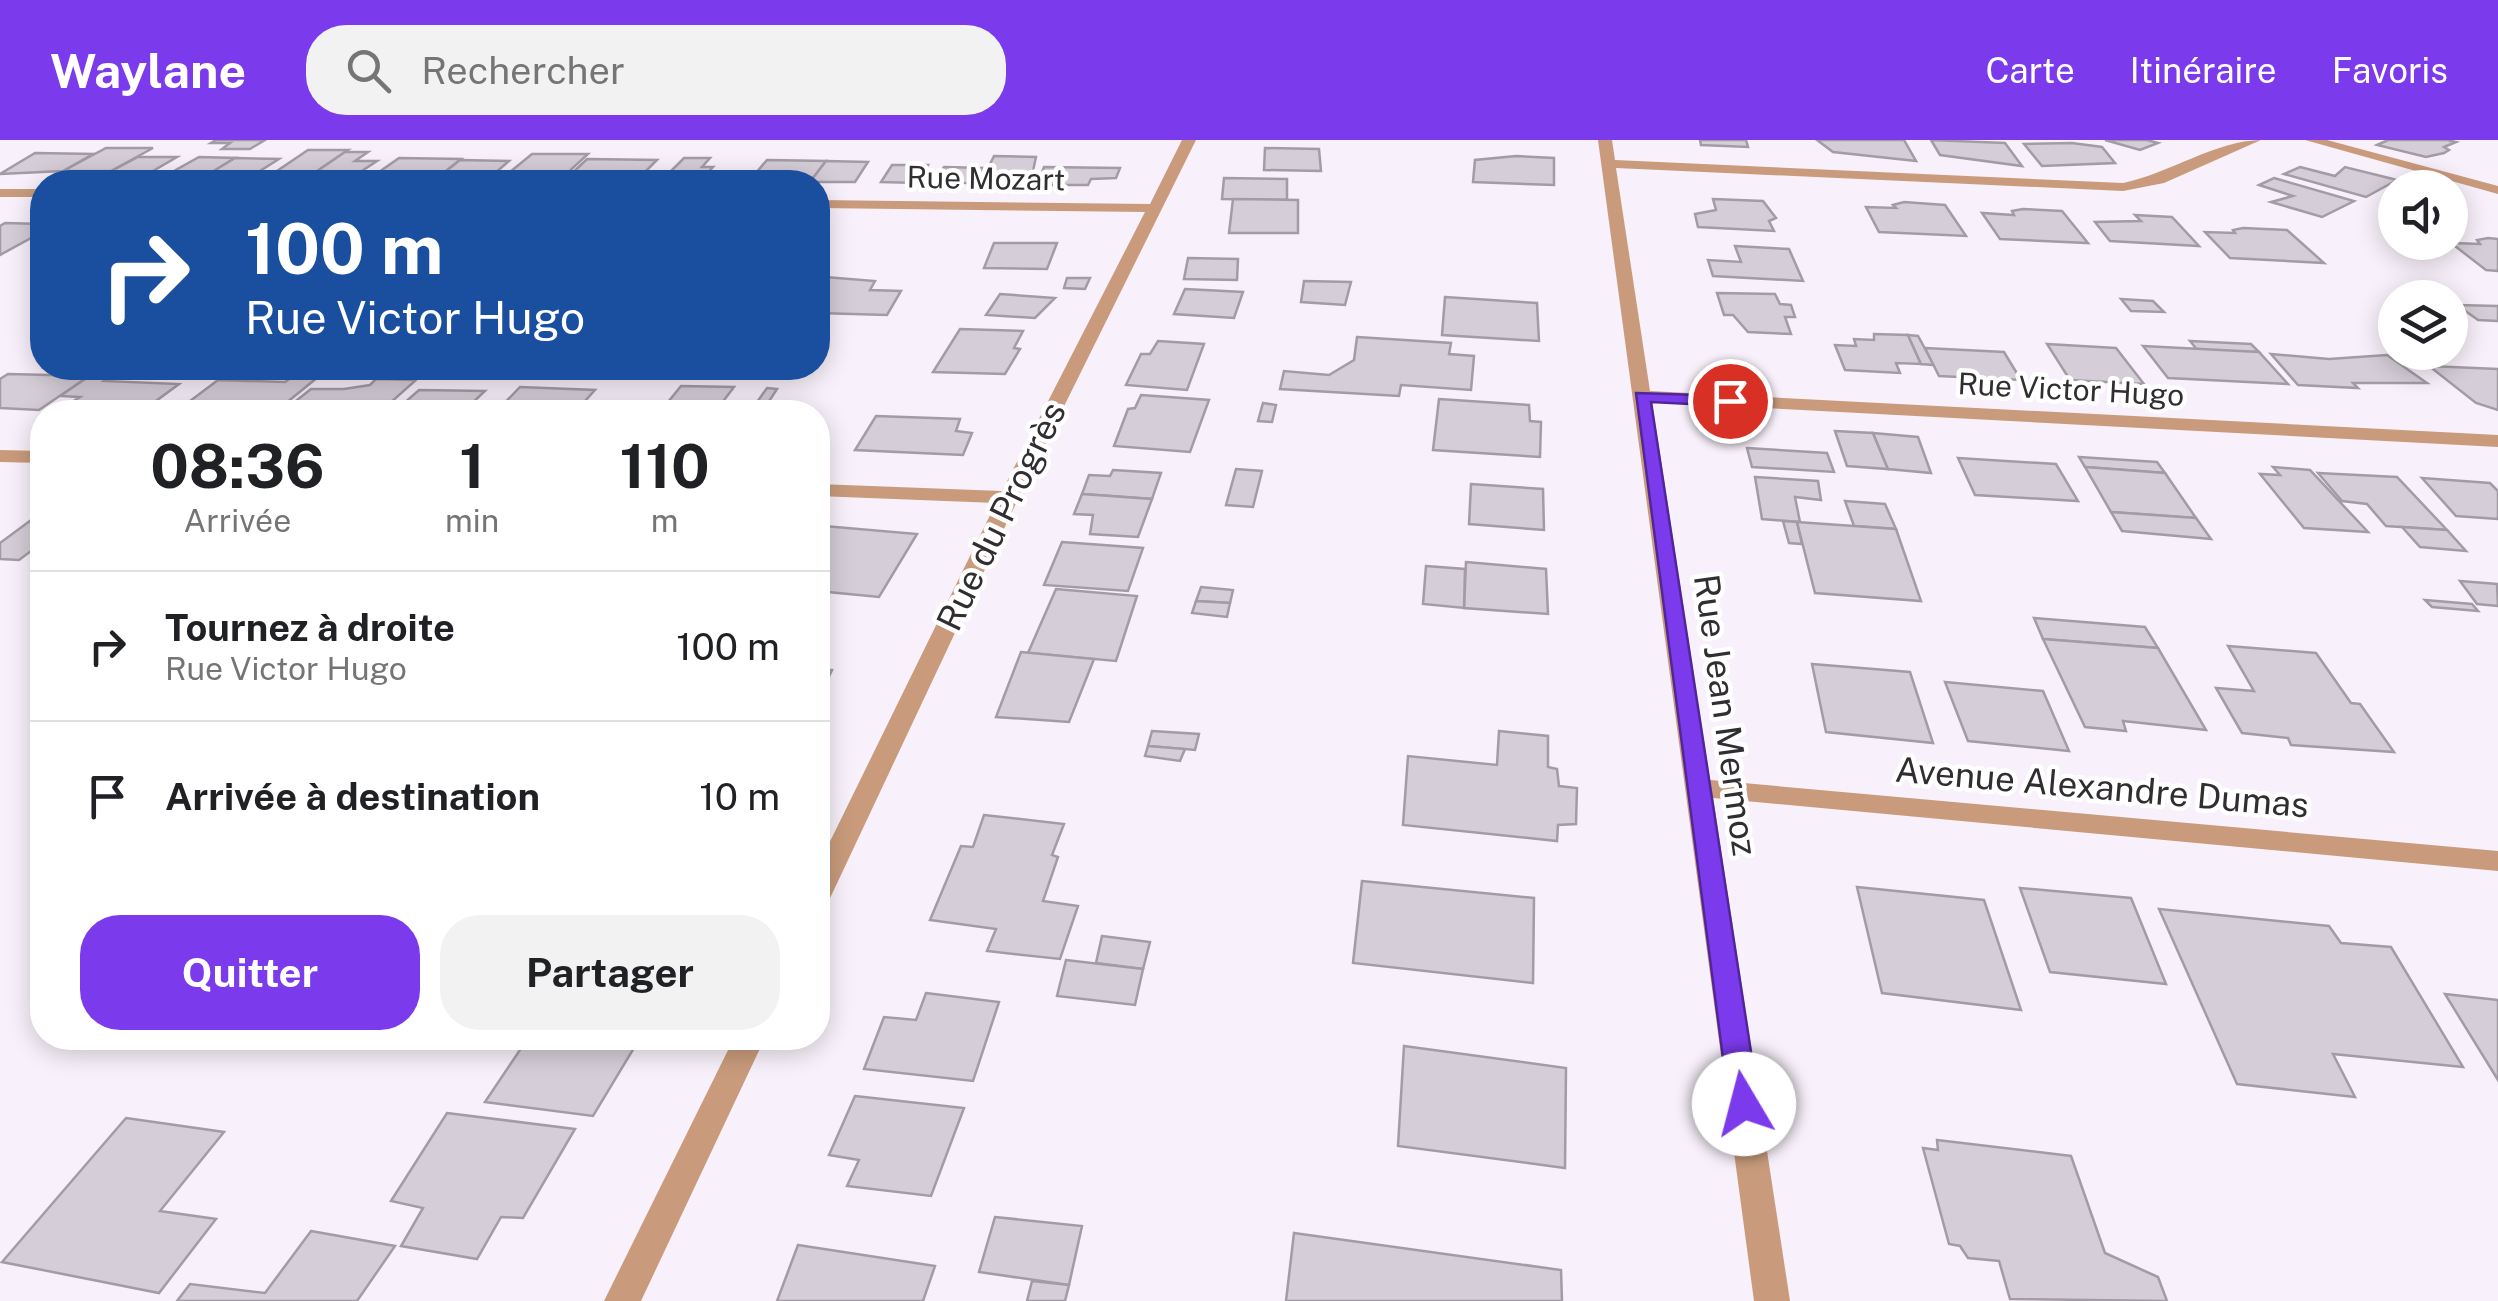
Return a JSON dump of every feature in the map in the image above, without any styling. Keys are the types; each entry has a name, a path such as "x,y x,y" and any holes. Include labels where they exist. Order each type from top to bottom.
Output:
{"street":[{"name":"Rue du Progrès","path":"830,869 1009,497 1190,140"},
{"name":"Rue Jean Mermoz","path":"1604,140 1772,1301"},
{"path":"2312,140 2498,190"},
{"path":"1608,164 2123,187 2159,180 2249,141"},
{"path":"0,193 30,193"},
{"name":"Rue Mozart","path":"830,204 1154,208"},
{"name":"Rue Victor Hugo","path":"1642,396 2498,440"},
{"path":"0,456 30,457"},
{"path":"830,490 1009,497"},
{"name":"Avenue Alexandre Dumas","path":"1699,788 2498,861"},
{"path":"622,1301 742,1050"}],"building":[{"path":"265,140 250,149 222,149 230,143 211,143"},
{"path":"1700,140 1746,140 1748,147 1701,145"},
{"path":"1817,140 1904,140 1916,161 1833,152"},
{"path":"1931,140 2005,143 2022,166 1940,155"},
{"path":"2105,140 2147,140 2158,143 2140,150"},
{"path":"2388,140 2456,142 2444,147 2449,150 2444,153 2426,157 2377,145"},
{"path":"2024,144 2102,147 2115,163 2042,166"},
{"path":"106,148 153,148 113,170 65,170"},
{"path":"1265,148 1319,149 1321,171 1264,170"},
{"path":"308,150 348,150 319,170 278,170"},
{"path":"345,152 368,152 355,161 377,161 363,170 319,170"},
{"path":"35,153 93,154 65,170 0,174"},
{"path":"532,154 588,154 571,170 512,170"},
{"path":"994,156 1036,157 1031,180 980,184"},
{"path":"138,157 177,157 155,170 114,170"},
{"path":"199,157 235,158 215,170 176,170"},
{"path":"235,158 279,159 262,170 215,170"},
{"path":"399,158 461,159 447,170 382,170"},
{"path":"684,158 710,158 702,167 713,167 710,170 672,170"},
{"path":"1554,158 1554,185 1473,182 1475,160"},
{"path":"587,159 657,160 647,170 575,170"},
{"path":"460,160 509,161 499,170 448,170"},
{"path":"767,160 826,161 819,170 758,170"},
{"path":"826,161 868,162 855,182 830,182 830,170 819,170"},
{"path":"892,165 928,165 918,183 881,182"},
{"path":"944,167 984,168 975,184 935,180"},
{"path":"1044,167 1120,168 1116,178 1091,179 1088,185 1037,185"},
{"path":"2300,167 2335,176 2345,167 2378,175 2378,190 2366,197 2284,174"},
{"path":"1224,178 1287,179 1287,200 1222,199"},
{"path":"2274,178 2354,201 2322,217 2271,202 2293,196 2259,185"},
{"path":"1233,199 1298,200 1298,233 1229,233"},
{"path":"1713,199 1763,201 1776,218 1769,221 1774,231 1698,227 1695,214 1716,210"},
{"path":"1893,205 1945,205 1966,236 1879,232 1866,207 1896,208"},
{"path":"2012,211 2062,211 2088,243 2000,239 1982,213 2014,215"},
{"path":"2135,215 2172,217 2199,246 2110,241 2095,222 2141,221"},
{"path":"30,224 30,239 0,255 0,226"},
{"path":"2233,230 2287,230 2324,263 2230,258 2205,232 2235,233"},
{"path":"2498,239 2498,271 2486,270 2468,256 2468,244 2480,244 2477,240"},
{"path":"994,243 1057,243 1047,269 984,268"},
{"path":"1735,246 1789,249 1803,281 1713,276 1708,260 1741,262"},
{"path":"1188,258 1238,259 1237,280 1184,279"},
{"path":"830,277 875,281 870,290 901,291 887,315 830,313"},
{"path":"1067,278 1090,278 1085,289 1064,288"},
{"path":"1304,281 1351,282 1345,305 1301,302"},
{"path":"1185,289 1243,292 1234,318 1174,314"},
{"path":"1717,293 1775,294 1780,304 1791,305 1795,317 1785,317 1791,334 1748,332 1733,315 1724,315"},
{"path":"1000,294 1055,298 1035,318 986,315"},
{"path":"1445,297 1537,303 1539,341 1442,335"},
{"path":"2121,299 2153,301 2164,312 2131,311"},
{"path":"2468,305 2498,306 2498,321 2478,320 2468,313"},
{"path":"960,329 1023,331 1014,348 1020,349 1005,374 933,372"},
{"path":"1874,334 1908,335 1921,364 1896,363 1900,373 1845,370 1835,345 1856,346 1854,339 1874,340"},
{"path":"1908,335 1918,336 1934,365 1921,364"},
{"path":"1357,337 1451,343 1449,354 1474,356 1471,390 1401,385 1399,396 1280,389 1284,371 1329,375 1354,360"},
{"path":"1158,341 1204,344 1187,390 1126,385 1141,354 1150,354"},
{"path":"2190,341 2251,344 2259,352 2199,352"},
{"path":"2047,344 2116,348 2144,384 2070,380"},
{"path":"2143,346 2259,352 2288,384 2168,378"},
{"path":"1925,348 2004,352 2021,380 1939,376"},
{"path":"2271,354 2329,359 2378,356 2378,370 2408,370 2427,383 2353,383 2358,388 2298,385"},
{"path":"2498,369 2498,410 2476,403 2434,370"},
{"path":"8,374 30,375 30,380 83,380 54,400 30,400 30,410 0,408 0,379"},
{"path":"83,380 179,384 157,400 75,400 80,397 60,396"},
{"path":"218,380 314,380 290,400 191,400"},
{"path":"375,380 416,380 394,400 297,400 311,389 370,385"},
{"path":"681,386 734,387 724,400 670,400"},
{"path":"520,387 595,390 586,400 508,400"},
{"path":"767,388 777,389 770,400 758,400"},
{"path":"419,390 485,391 475,400 408,400"},
{"path":"1141,395 1209,400 1190,452 1114,446 1128,409 1135,408"},
{"path":"1439,399 1529,405 1530,421 1541,422 1540,457 1433,450"},
{"path":"1263,403 1276,405 1272,422 1258,421"},
{"path":"876,416 960,419 956,431 972,433 963,455 855,450"},
{"path":"1835,431 1873,433 1888,469 1847,466"},
{"path":"1873,433 1918,437 1931,473 1888,469"},
{"path":"1747,448 1827,453 1834,472 1752,467"},
{"path":"2079,457 2157,462 2165,473 2085,467"},
{"path":"1958,458 2056,464 2078,501 1975,495"},
{"path":"2085,467 2165,473 2196,518 2111,512"},
{"path":"2273,467 2310,470 2368,532 2304,528 2260,474 2280,475"},
{"path":"1236,469 1262,471 1253,507 1226,505"},
{"path":"1113,470 1161,473 1152,499 1082,494 1089,475 1110,476"},
{"path":"2318,473 2397,477 2447,530 2386,526 2367,504 2342,501"},
{"path":"1755,477 1818,481 1821,500 1795,497 1800,522 1762,519"},
{"path":"2422,478 2490,483 2498,491 2498,519 2456,516"},
{"path":"1471,484 1543,489 1544,530 1469,524"},
{"path":"1082,494 1152,499 1138,537 1090,534 1093,515 1074,514"},
{"path":"1845,501 1885,504 1896,529 1854,526"},
{"path":"2111,512 2196,518 2211,539 2122,531"},
{"path":"30,521 30,552 19,560 0,559 0,543"},
{"path":"1783,521 1797,522 1802,544 1789,543"},
{"path":"1797,522 1896,529 1921,601 1815,593"},
{"path":"830,527 917,534 879,597 830,592"},
{"path":"2402,527 2447,530 2466,551 2420,547"},
{"path":"1062,542 1143,548 1128,591 1044,585"},
{"path":"1466,562 1546,569 1548,614 1464,608"},
{"path":"1426,566 1465,569 1464,608 1423,604"},
{"path":"2460,581 2497,584 2498,606 2477,604"},
{"path":"1201,587 1233,590 1230,603 1196,601"},
{"path":"1056,589 1137,596 1116,661 1028,653"},
{"path":"2425,600 2472,604 2478,611 2432,607"},
{"path":"1196,601 1230,603 1227,617 1192,613"},
{"path":"2034,618 2145,627 2158,648 2043,639"},
{"path":"2043,639 2158,648 2206,730 2123,721 2126,731 2085,727"},
{"path":"2228,646 2316,653 2351,703 2360,704 2394,752 2291,745 2288,738 2242,733 2216,688 2254,691"},
{"path":"1021,652 1094,659 1069,722 996,717"},
{"path":"1812,664 1910,672 1933,743 1826,732"},
{"path":"1945,682 2043,691 2069,751 1968,741"},
{"path":"1152,731 1199,734 1195,750 1148,746"},
{"path":"1499,731 1548,736 1548,767 1557,769 1559,786 1577,788 1576,824 1558,825 1557,841 1403,825 1408,756 1497,765"},
{"path":"1148,746 1185,749 1180,761 1145,756"},
{"path":"984,815 1064,824 1052,855 1058,857 1043,901 1078,906 1060,959 987,951 996,929 930,920 961,846 973,847"},
{"path":"1362,881 1534,898 1533,983 1353,963"},
{"path":"1857,887 1984,900 2021,1010 1882,993"},
{"path":"2020,888 2131,898 2166,984 2050,972"},
{"path":"2159,909 2329,926 2341,943 2391,947 2463,1067 2333,1054 2355,1097 2237,1084"},
{"path":"1102,936 1150,942 1143,969 1096,963"},
{"path":"1066,960 1143,969 1135,1005 1057,996"},
{"path":"926,993 999,1002 973,1081 864,1069 884,1017 916,1020"},
{"path":"2445,994 2498,1000 2498,1080"},
{"path":"1404,1046 1566,1068 1565,1168 1398,1146"},
{"path":"520,1050 633,1050 593,1116 485,1102"},
{"path":"855,1096 964,1108 931,1196 847,1186 859,1160 829,1155"},
{"path":"447,1113 575,1129 523,1218 501,1217 477,1259 401,1246 423,1208 391,1201"},
{"path":"126,1118 224,1132 160,1211 216,1219 159,1293 2,1262"},
{"path":"1937,1140 2071,1156 2105,1253 2158,1277 2167,1301 2010,1299 1999,1261 1968,1258 1960,1246 1949,1244 1923,1148 1938,1150"},
{"path":"995,1217 1082,1226 1069,1285 979,1272"},
{"path":"311,1231 395,1246 357,1301 177,1301 190,1284 265,1293"},
{"path":"1294,1233 1561,1270 1562,1301 1286,1301"},
{"path":"798,1245 935,1266 923,1301 777,1301"},
{"path":"1032,1281 1069,1285 1065,1301 1027,1301"}],"route":[{"path":"1730,401 1642,396 1744,1104"}]}
